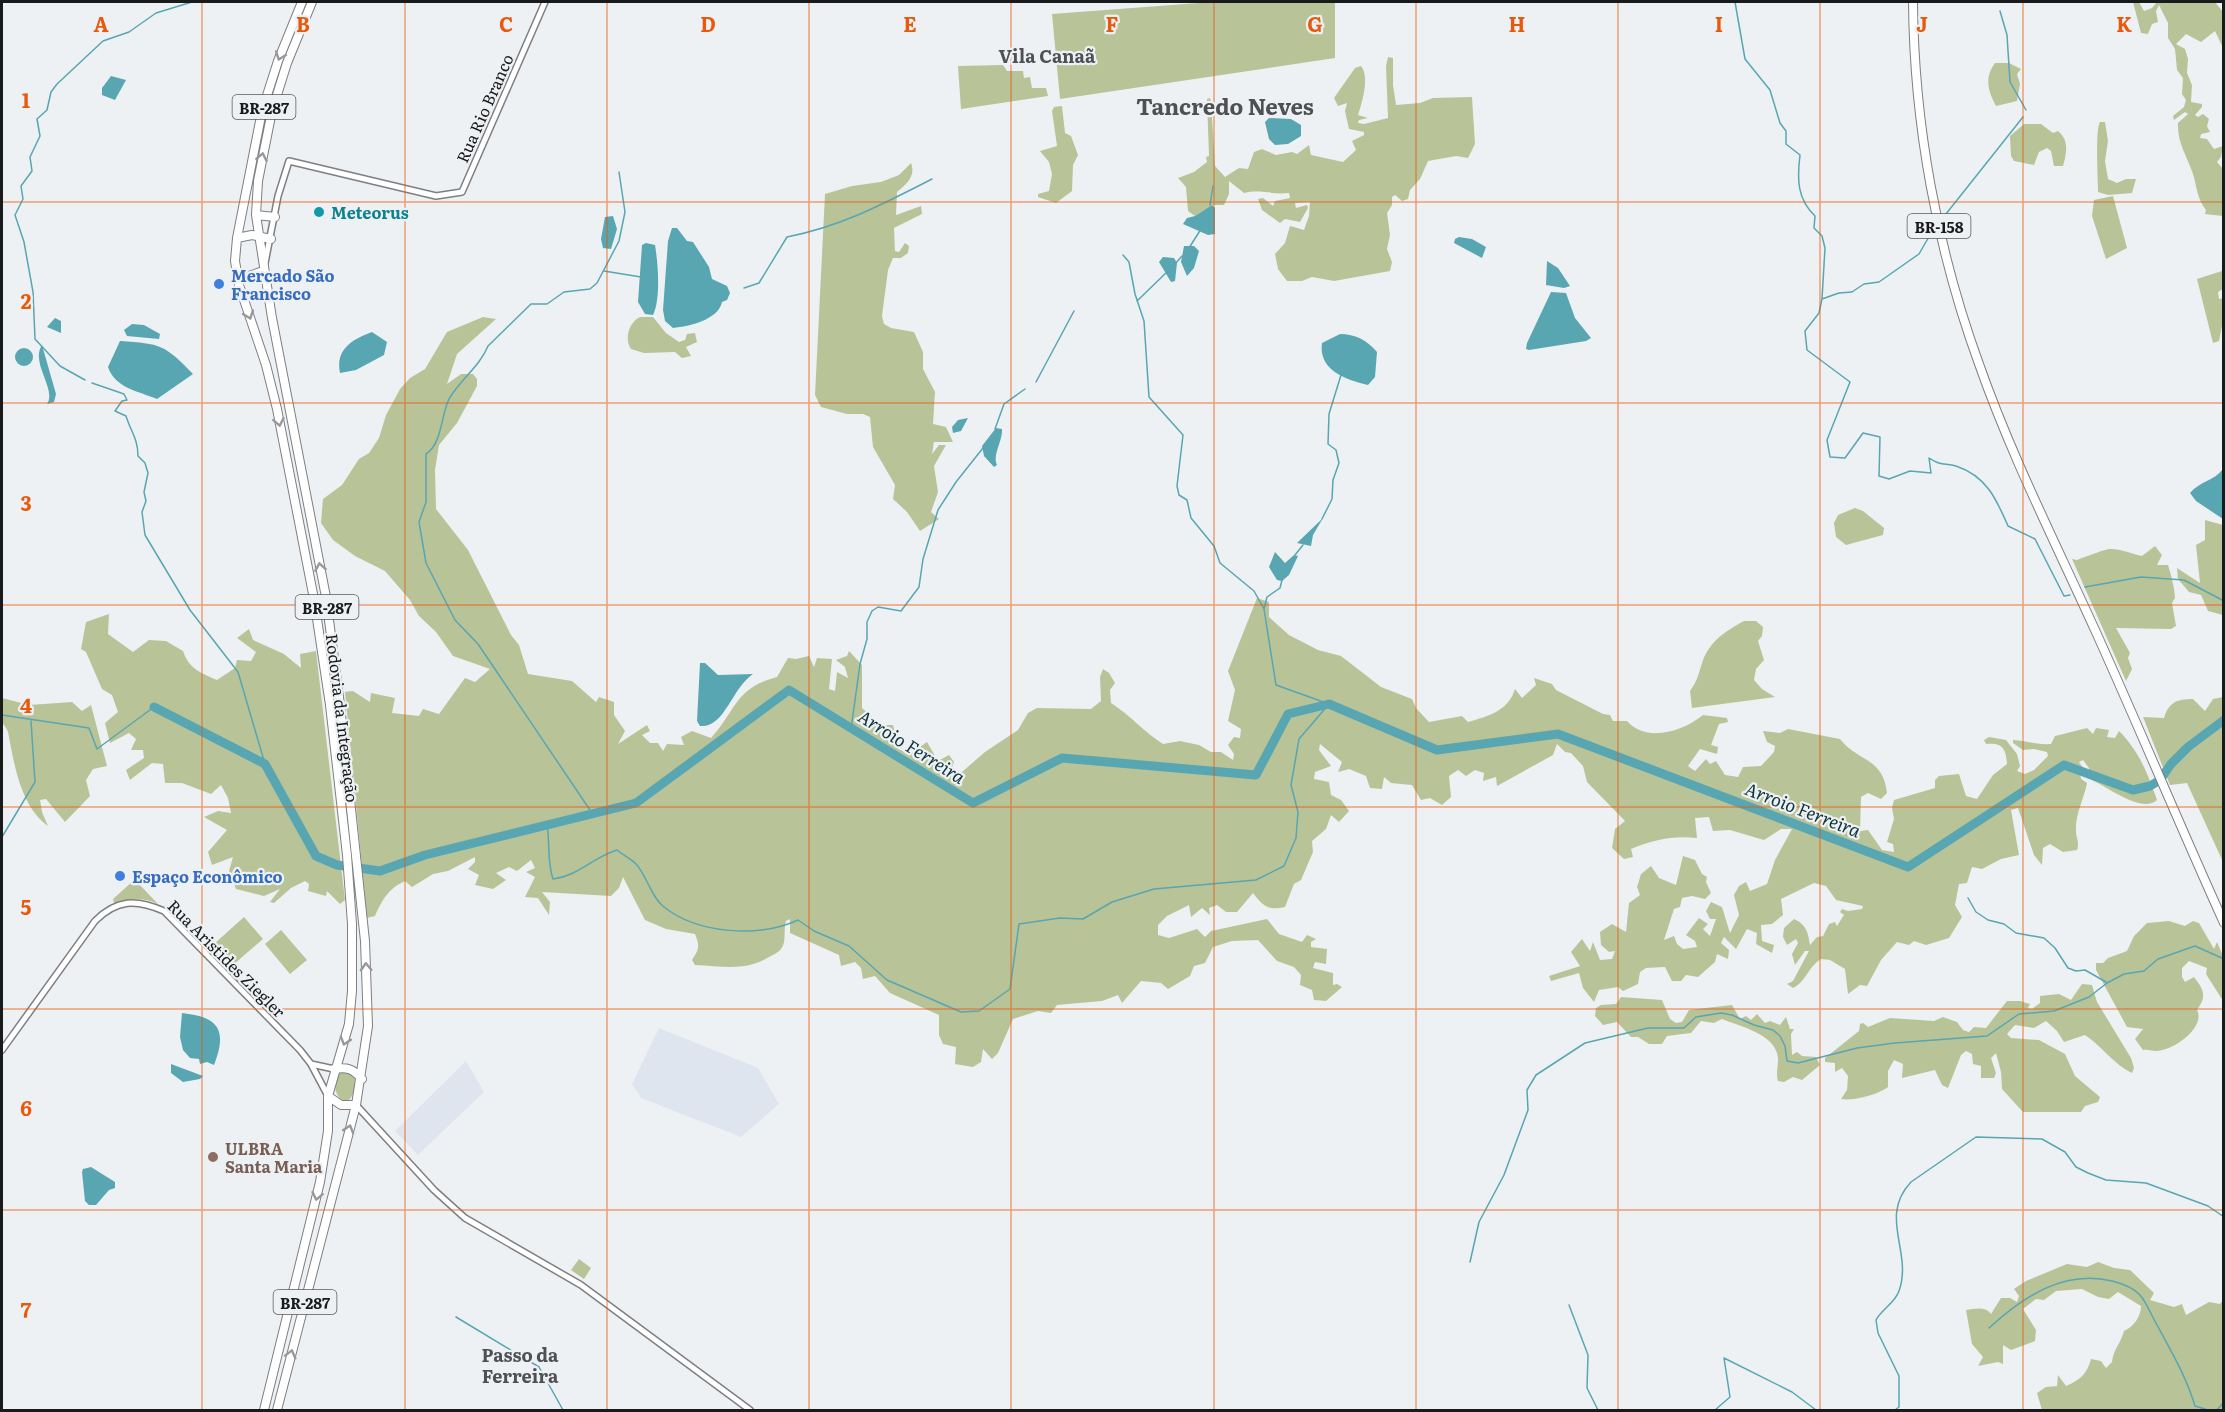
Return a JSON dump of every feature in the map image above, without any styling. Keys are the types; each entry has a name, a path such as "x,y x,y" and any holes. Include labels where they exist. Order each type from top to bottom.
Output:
{"highway":[{"name":"Rodovia da Integração","path":"264,1410 318,1192 326,1150 328,1096 334,1069 349,1024 352,991 349,878 330,705 311,588 269,376 238,280 235,261 237,238 262,111 278,62 302,2"},
{"name":"Rodovia da Integração","path":"277,1410 356,1105 362,1079 368,1026 365,941 326,597 264,271 256,215 259,175 272,111 286,63 312,2"},
{"name":"BR-158","path":"1913,2 1916,76 1930,178 1947,257 1978,363 2023,472 2223,923"},
{"path":"256,215 274,217"},
{"path":"237,238 258,236 271,239"},
{"path":"238,280 264,271"},
{"path":"334,1069 346,1067 354,1070 362,1079"},
{"path":"328,1096 341,1105 356,1105"}],"street":[{"name":"Rua Rio Branco","path":"274,217 289,161 436,196 462,192 545,2"},
{"path":"264,271 274,217"},
{"name":"Rua Aristides Ziegler","path":"2,1050 95,921 110,907 142,903 164,911 311,1064 328,1096"},
{"path":"311,1064 334,1069"},
{"path":"356,1105 434,1191 465,1218 581,1285 750,1410"}],"shaded area":[{"path":"659,1028 758,1068 779,1104 741,1137 641,1098 632,1084"},
{"path":"466,1061 484,1092 418,1155 395,1131"}],"green space":[{"path":"1212,2 1335,2 1335,58 1060,99 1052,14"},
{"path":"2133,2 2139,2 2144,11 2152,8 2157,2 2215,2 2223,12 2223,48 2215,31 2201,42 2186,34 2176,44 2185,49 2188,59 2187,73 2192,85 2191,102 2202,104 2195,115 2198,117 2203,114 2209,119 2207,126 2210,132 2201,134 2200,138 2207,139 2214,149 2223,146 2221,157 2217,162 2223,169 2223,216 2205,214 2206,210 2199,197 2178,130 2178,123 2188,114 2185,112 2174,120 2173,116 2184,107 2186,100 2182,94 2183,78 2177,70 2175,49 2168,38 2168,23 2159,5 2156,11 2158,22 2152,24 2148,34 2141,33"},
{"path":"1388,57 1393,58 1396,105 1420,103 1433,98 1472,97 1475,144 1468,158 1456,156 1428,161 1420,179 1410,190 1408,199 1402,201 1395,195 1392,197 1392,205 1387,213 1390,235 1387,249 1392,262 1390,271 1334,281 1312,277 1302,281 1287,281 1278,269 1275,254 1285,243 1290,226 1304,230 1309,216 1310,202 1295,203 1296,208 1307,205 1308,208 1300,222 1285,219 1280,223 1262,210 1258,199 1263,198 1273,206 1275,201 1290,198 1289,193 1244,193 1229,181 1229,194 1224,205 1212,205 1195,216 1188,211 1186,187 1178,178 1194,172 1207,162 1206,157 1209,156 1207,99 1210,98 1211,101 1215,166 1225,177 1239,168 1248,169 1254,152 1262,149 1276,155 1292,152 1297,154 1309,145 1311,155 1343,162 1356,150 1352,141 1364,135 1364,132 1349,129 1345,111 1347,103 1338,106 1334,98 1355,68 1361,66 1365,83 1358,115 1368,118 1359,120 1358,123 1364,124 1388,118 1386,66"},
{"path":"1995,63 2009,63 2021,69 2017,74 2020,84 2017,101 1996,106 1988,84 1989,74"},
{"path":"1003,65 1007,71 1023,71 1024,78 1030,77 1032,88 1046,88 1048,96 961,109 958,66"},
{"path":"1062,106 1065,133 1071,136 1078,155 1073,165 1072,191 1056,203 1038,197 1038,194 1049,191 1052,174 1049,162 1040,151 1057,146 1052,111 1054,107"},
{"path":"2100,122 2105,122 2108,141 2105,161 2108,179 2117,183 2126,179 2136,179 2132,193 2108,195 2098,192 2097,144"},
{"path":"2024,124 2041,124 2053,133 2058,131 2062,135 2066,147 2063,166 2054,166 2051,151 2047,148 2039,152 2034,165 2014,161 2011,156 2010,136"},
{"path":"911,163 911,176 897,192 896,215 921,206 922,214 894,228 895,251 899,252 905,243 909,246 908,253 901,258 893,258 888,270 882,316 884,324 891,328 914,332 923,352 923,369 935,392 933,424 946,427 953,442 934,442 932,454 939,445 946,445 934,466 938,492 931,512 939,519 920,531 907,512 893,499 895,485 873,447 870,417 821,407 815,395 825,194 852,186 881,182 899,175"},
{"path":"2113,196 2127,248 2106,259 2092,216 2094,200"},
{"path":"2222,271 2223,289 2218,292 2219,299 2223,298 2223,321 2219,341 2213,343 2197,279"},
{"path":"483,317 496,319 457,354 447,384 461,374 473,374 477,379 477,386 457,423 439,445 435,470 436,509 468,550 511,635 519,645 528,674 572,681 596,702 599,697 614,702 614,715 625,731 618,744 647,725 650,731 642,735 650,743 658,743 663,751 667,744 684,745 681,737 692,731 711,738 745,693 777,677 788,658 809,656 814,667 817,658 832,659 829,689 835,691 837,672 848,678 845,667 836,660 847,656 849,651 862,665 862,708 881,725 893,725 898,749 910,754 927,742 938,761 949,755 954,762 950,773 955,778 985,752 1018,730 1028,713 1037,708 1091,709 1101,701 1100,677 1103,669 1109,673 1115,683 1110,690 1111,703 1163,744 1180,741 1199,745 1211,752 1221,752 1233,760 1234,754 1228,745 1234,737 1240,738 1241,729 1228,721 1235,690 1228,671 1257,598 1269,602 1269,617 1289,635 1318,650 1341,656 1381,687 1412,699 1416,708 1429,722 1462,716 1468,722 1490,715 1508,703 1515,689 1522,698 1536,685 1534,678 1552,684 1556,690 1603,714 1610,715 1613,721 1627,721 1643,731 1664,733 1684,726 1703,715 1727,718 1728,722 1719,724 1711,745 1718,747 1717,754 1700,749 1688,766 1695,771 1706,759 1710,764 1716,761 1725,775 1738,777 1743,767 1761,766 1774,752 1775,746 1767,742 1763,731 1780,733 1788,729 1840,739 1875,766 1885,781 1887,793 1881,799 1868,793 1861,797 1860,831 1868,830 1882,850 1894,852 1893,844 1887,842 1894,819 1892,808 1894,800 1935,788 1935,780 1939,776 1959,774 1966,796 1977,799 1993,775 2007,764 2006,754 2002,747 1996,744 1986,744 1984,740 1989,737 2006,740 2017,754 2020,766 2017,771 2025,774 2034,770 2048,756 2047,752 2034,749 2023,750 2013,743 2013,740 2051,744 2055,736 2087,728 2093,734 2096,728 2109,730 2107,737 2115,738 2119,731 2142,763 2157,800 2150,804 2132,801 2087,778 2089,768 2083,760 2079,762 2084,769 2080,773 2081,779 2087,783 2077,819 2077,850 2063,852 2050,844 2043,848 2042,865 2034,855 2018,808 2011,810 2019,855 2001,859 1982,869 1972,867 1967,883 1959,884 1955,905 1962,917 1949,938 1926,945 1914,941 1909,945 1897,942 1881,960 1867,986 1860,985 1848,994 1845,969 1830,960 1821,959 1817,962 1801,982 1793,988 1787,984 1793,981 1809,951 1805,951 1795,965 1792,954 1798,943 1796,939 1787,945 1783,937 1784,928 1794,919 1798,921 1806,930 1810,945 1817,937 1823,936 1829,924 1835,922 1837,926 1844,915 1840,912 1842,909 1848,911 1862,909 1863,906 1836,900 1826,886 1814,883 1781,899 1783,915 1772,924 1761,925 1762,941 1774,945 1772,953 1756,944 1757,933 1747,929 1736,949 1724,937 1721,943 1729,950 1728,959 1717,954 1715,962 1698,977 1686,975 1681,981 1672,981 1665,967 1646,968 1640,972 1638,984 1623,991 1618,987 1599,990 1594,1002 1583,988 1579,973 1551,981 1549,976 1580,966 1571,952 1582,939 1590,951 1593,942 1600,960 1612,959 1615,951 1609,952 1601,945 1600,932 1612,924 1626,932 1629,903 1640,895 1637,887 1641,874 1651,866 1659,878 1676,885 1683,856 1695,860 1702,874 1707,877 1706,882 1711,893 1705,899 1692,896 1682,898 1680,907 1674,909 1664,940 1674,936 1677,944 1683,949 1697,947 1695,941 1686,935 1699,918 1708,924 1703,929 1710,936 1716,919 1710,919 1706,911 1711,902 1722,907 1730,933 1739,915 1734,895 1739,886 1746,882 1750,891 1767,884 1775,860 1792,829 1781,829 1764,840 1730,830 1713,831 1709,817 1695,818 1697,838 1672,838 1647,843 1631,849 1633,857 1624,859 1612,848 1615,829 1625,821 1587,782 1583,766 1571,753 1565,752 1557,744 1553,755 1497,786 1496,777 1483,781 1484,773 1475,770 1466,776 1458,770 1449,776 1451,797 1442,805 1430,798 1421,800 1412,785 1391,783 1384,777 1382,789 1370,788 1366,776 1349,769 1338,772 1342,762 1320,744 1319,750 1331,766 1315,772 1314,779 1329,782 1331,795 1341,800 1349,811 1339,822 1331,815 1326,829 1312,841 1313,852 1301,880 1294,884 1285,907 1270,908 1253,893 1237,912 1226,912 1217,905 1209,908 1210,915 1202,908 1191,917 1189,905 1167,916 1158,925 1158,935 1169,938 1197,929 1205,937 1211,931 1267,919 1279,934 1302,942 1307,935 1316,939 1311,942 1311,947 1327,949 1326,964 1315,962 1313,968 1333,973 1333,985 1337,984 1342,987 1326,1001 1314,1000 1312,990 1300,985 1301,975 1294,967 1277,961 1258,940 1232,941 1213,947 1205,963 1194,966 1190,976 1168,989 1161,983 1141,981 1122,1003 1118,995 1102,1001 1057,1005 1051,1013 1038,1011 1013,1019 998,1053 992,1059 983,1049 981,1062 973,1067 955,1064 956,1047 943,1044 939,1035 939,1015 890,993 875,976 863,979 861,968 855,962 841,966 839,955 790,933 790,919 786,921 784,943 781,949 760,962 733,967 695,965 692,960 698,945 695,934 666,929 645,920 623,877 619,888 611,896 542,892 550,902 549,915 538,898 525,897 535,877 526,872 535,868 531,860 517,871 509,867 496,873 506,880 493,889 475,885 479,875 468,869 475,862 475,857 448,871 433,874 412,887 405,881 399,884 386,896 375,916 367,918 345,692 353,691 370,702 371,693 395,698 392,713 419,716 423,709 439,714 465,678 475,682 490,669 453,656 385,571 355,556 333,540 321,523 323,499 342,485 359,459 369,453 379,438 386,415 400,389 410,378 425,369 447,332"},
{"path":"653,317 666,333 679,342 685,340 687,334 695,333 697,342 686,347 691,356 682,358 675,352 644,353 631,349 628,340 629,331 636,319"},
{"path":"1855,508 1863,511 1884,528 1883,535 1846,545 1836,537 1834,523 1838,515"},
{"path":"2205,520 2223,525 2223,615 2208,611 2201,595 2189,592 2178,579 2177,568 2200,583 2196,545 2205,540"},
{"path":"2155,546 2162,555 2157,565 2168,565 2172,577 2175,598 2172,603 2176,626 2171,629 2116,628 2130,653 2128,658 2132,669 2126,681 2072,559 2077,560 2109,549 2142,556"},
{"path":"109,614 108,634 133,652 149,640 166,641 183,651 196,670 217,680 235,668 237,660 251,661 256,652 237,638 249,629 253,640 284,654 301,668 300,654 316,651 345,900 340,904 327,891 326,896 308,891 309,884 305,881 291,888 274,903 270,902 280,889 264,896 236,889 229,871 233,857 212,865 208,852 227,830 204,817 218,811 231,813 228,798 221,785 211,794 182,783 165,783 163,764 152,763 130,780 126,770 144,758 143,750 131,750 136,739 129,733 110,743 105,723 118,712 112,695 102,689 86,652 81,649 86,622"},
{"path":"1744,621 1756,621 1763,627 1762,636 1758,641 1764,660 1756,669 1754,680 1762,689 1775,697 1692,708 1690,691 1697,680 1706,653 1720,637"},
{"path":"2224,697 2223,862 2187,783 2170,785 2143,717 2164,718 2174,702 2187,699 2193,699 2205,711 2213,699"},
{"path":"2,698 29,705 72,702 82,711 91,705 107,766 93,769 86,780 90,796 65,822 46,799 40,800 48,826 38,817 25,796 16,770 8,732 1,720"},
{"path":"133,881 137,882 158,904 136,899 114,903 113,899"},
{"path":"244,917 263,939 233,965 214,944"},
{"path":"2169,921 2185,926 2193,921 2199,923 2214,949 2217,942 2223,956 2223,1001 2206,974 2207,968 2189,961 2182,968 2182,977 2185,982 2194,977 2203,993 2197,1010 2199,1017 2197,1024 2187,1037 2171,1047 2156,1051 2143,1050 2135,1039 2143,1029 2127,1027 2096,970 2096,963 2103,963 2108,958 2127,951 2134,936 2147,923"},
{"path":"281,930 307,960 290,974 265,944"},
{"path":"2082,984 2092,985 2097,1002 2131,1058 2134,1068 2132,1073 2119,1065 2085,1035 2064,1042 2057,1031 2046,1021 2034,1028 2015,1025 2007,1034 2011,1038 2039,1040 2065,1054 2075,1076 2100,1097 2098,1102 2085,1106 2081,1112 2023,1112 2002,1089 2001,1072 1996,1053 1991,1058 1996,1073 1994,1078 1981,1078 1981,1066 1973,1064 1972,1054 1966,1051 1961,1055 1948,1088 1942,1085 1935,1070 1902,1078 1903,1064 1894,1060 1888,1071 1888,1087 1872,1095 1852,1099 1841,1099 1847,1090 1848,1076 1842,1068 1835,1072 1835,1063 1825,1062 1825,1058 1859,1031 1860,1024 1863,1023 1868,1027 1890,1018 1934,1021 1943,1017 1957,1022 1963,1030 1969,1032 1974,1027 1986,1028 2007,1001 2030,1004 2028,1008 2032,1009 2040,1003 2040,996 2059,994 2071,1000"},
{"path":"1621,997 1662,1000 1670,1019 1676,1023 1682,1022 1689,1010 1732,1005 1740,1019 1746,1016 1751,1020 1757,1014 1765,1023 1770,1021 1780,1025 1786,1017 1790,1029 1794,1029 1791,1034 1792,1055 1797,1052 1802,1056 1816,1057 1820,1065 1802,1080 1793,1077 1784,1082 1778,1081 1778,1056 1774,1046 1754,1031 1722,1019 1714,1023 1701,1021 1691,1033 1667,1036 1662,1044 1649,1044 1638,1037 1631,1037 1617,1022 1603,1025 1595,1016 1596,1008 1601,1005 1616,1004"},
{"path":"344,1071 355,1076 354,1092 345,1102 337,1093 335,1086 339,1074"},
{"path":"579,1259 591,1268 584,1279 571,1270"},
{"path":"2098,1262 2114,1268 2130,1270 2154,1293 2150,1300 2174,1307 2182,1304 2186,1315 2209,1302 2220,1304 2223,1300 2223,1410 2042,1410 2037,1393 2046,1387 2057,1386 2058,1375 2066,1386 2082,1376 2091,1359 2101,1361 2106,1368 2112,1362 2124,1331 2136,1321 2141,1306 2118,1292 2109,1299 2098,1297 2082,1289 2056,1291 2044,1300 2036,1299 2023,1309 2036,1330 2035,1341 2011,1350 2003,1345 2003,1364 1998,1362 1978,1366 1983,1357 1972,1344 1966,1310 1983,1309 1991,1314 2001,1298 2010,1298 2017,1302 2019,1296 2014,1289 2026,1281 2067,1264 2087,1267"}],"water":[{"path":"111,76 126,80 115,100 102,95 102,88"},
{"path":"1269,118 1291,119 1301,125 1301,136 1288,144 1275,145 1269,139 1265,122"},
{"path":"1212,205 1215,208 1215,234 1208,235 1183,224 1187,218 1195,216"},
{"path":"613,216 617,229 611,249 603,248 601,239 605,217"},
{"path":"672,228 677,228 687,241 693,242 709,267 712,279 727,286 730,293 727,300 722,302 709,318 695,324 673,328 665,321 663,310 668,241"},
{"path":"1459,237 1472,239 1486,247 1482,258 1454,243"},
{"path":"646,243 655,245 657,261 658,291 653,315 645,314 638,302 642,245"},
{"path":"1184,246 1194,246 1199,251 1194,268 1187,276 1181,262"},
{"path":"1163,257 1174,258 1177,263 1175,281 1171,282 1159,262"},
{"path":"1547,261 1558,268 1570,286 1564,288 1546,285"},
{"path":"1551,292 1566,293 1575,318 1591,338 1586,341 1526,349 1527,343"},
{"path":"55,318 61,321 61,333 47,327"},
{"path":"132,324 144,325 160,334 159,339 127,336 124,330"},
{"path":"372,332 387,342 384,355 356,370 340,373 340,357 343,351 358,338"},
{"path":"1340,334 1360,338 1377,352 1375,377 1368,385 1343,377 1329,367 1324,360 1322,343"},
{"path":"120,341 161,347 193,374 157,399 128,388 116,380 108,367"},
{"path":"42,345 56,394 54,402 47,404 49,391 39,360"},
{"path":"24,348 30,351 33,357 30,363 24,366 18,363 15,357 18,351"},
{"path":"968,418 961,431 953,433 952,427 958,420"},
{"path":"996,428 1002,429 1002,434 996,457 997,465 994,467 984,456 982,446"},
{"path":"2223,469 2223,519 2196,501 2190,493"},
{"path":"1323,518 1313,535 1311,546 1297,543"},
{"path":"1275,552 1285,563 1294,555 1298,556 1289,575 1282,581 1277,580 1269,567"},
{"path":"700,663 705,663 718,675 753,674 745,681 716,721 700,726 697,721"},
{"path":"182,1013 204,1018 217,1027 220,1042 214,1065 207,1062 200,1064 199,1059 190,1058 183,1050 180,1037"},
{"path":"171,1064 203,1076 200,1079 183,1082 171,1073"},
{"path":"91,1167 115,1182 115,1188 109,1190 96,1205 89,1205 85,1201 82,1172 83,1169"}],"waterway":[{"path":"85,380 60,366 35,339 33,292 24,242 15,215 23,199 21,186 32,171 30,157 40,136 37,119 47,110 51,92 57,84 103,41 129,32 156,13 192,2"},
{"path":"1735,2 1745,59 1770,90 1780,123 1786,131 1786,144 1800,155 1799,180 1802,196 1815,216 1814,228 1822,236 1825,248 1819,313 1805,331 1807,350 1850,382 1827,440 1830,457 1845,458 1863,433 1880,437 1879,476 1889,479 1910,471 1931,473 1929,458 1966,470 1989,489 2008,526 2035,539 2064,596 2070,595"},
{"path":"2000,11 2007,35 2010,82 2026,110"},
{"path":"1942,219 2023,117"},
{"path":"592,813 478,644 455,620 426,563 419,522 426,502 426,454 435,443 449,399 480,360 488,346 531,304 547,304 564,292 590,289 597,283 619,241 625,212 619,172"},
{"path":"744,288 759,283 787,237 844,220 932,179"},
{"path":"1210,205 1213,186"},
{"path":"1822,299 1839,293 1852,292 1864,284 1879,282 1919,254 1934,228"},
{"path":"1189,248 1201,229"},
{"name":"Arroio Ferreira","path":"547,825 553,879 571,874 617,850 636,864 660,903 678,916 711,928 747,931 782,926 798,920 814,931 849,946 887,980 961,1012 979,1011 1010,989 1019,924 1060,918 1083,919 1112,902 1154,889 1256,880 1284,866 1296,838 1298,812 1291,785 1299,739 1329,704 1276,685 1264,609 1254,591 1220,563 1214,546 1191,518 1187,500 1179,495 1177,486 1183,435 1149,397 1144,321 1135,294 1129,262 1123,255"},
{"path":"1175,264 1182,256"},
{"path":"604,271 641,277"},
{"path":"1137,301 1168,271"},
{"path":"1036,382 1074,311"},
{"path":"1322,519 1332,499 1333,480 1339,463 1336,450 1328,444 1329,414 1341,375"},
{"path":"92,383 124,394 127,400 122,401 115,411 126,416 136,440 138,456 145,463 148,473 144,492 146,501 142,512 145,535 190,610 238,672 265,764"},
{"path":"995,429 1004,404 1025,389"},
{"path":"851,729 860,664 867,639 867,622 872,611 878,607 901,611 919,587 923,559 938,510 956,482 983,448"},
{"path":"1295,555 1303,545"},
{"path":"2085,587 2141,577 2184,580 2224,601"},
{"path":"1264,609 1267,597 1280,588 1282,580"},
{"name":"Arroio Ferreira","path":"154,707 265,764 316,856 337,865 380,871 425,855 636,803 789,690 973,803 1062,758 1256,775 1288,714 1329,704 1437,750 1558,734 1908,867 2064,765 2133,790 2150,786 2160,780 2171,764 2188,747 2224,720"},
{"name":"Arroio Ferreira","path":"2,715 89,728 97,749 154,707"},
{"path":"2,837 35,782 31,721"},
{"path":"1968,898 1976,912 1988,920 2004,924 2016,933 2044,938 2055,948 2068,968 2076,971 2085,970 2106,982"},
{"path":"1470,1262 1479,1222 1504,1175 1528,1110 1527,1090 1536,1075 1585,1043 1648,1028 1684,1028 1696,1017 1721,1013 1773,1030 1780,1036 1785,1046 1787,1061 1798,1063 1857,1048 1987,1036 2019,1014 2054,1011 2089,997 2107,983 2124,974 2144,971 2158,959 2195,946 2224,959"},
{"path":"1895,1410 1899,1407 1899,1376 1878,1333 1876,1320 1897,1295 1902,1277 1896,1222 1897,1208 1911,1182 1976,1137 2042,1139 2065,1152 2076,1167 2088,1173 2106,1180 2146,1183 2208,1206 2224,1217"},
{"path":"1989,1328 2030,1296 2061,1282 2094,1278 2123,1284 2137,1292 2147,1305 2178,1364 2195,1406 2208,1410"},
{"path":"1569,1305 1588,1355 1587,1388 1598,1410"},
{"path":"456,1317 539,1367 563,1410"},
{"path":"1715,1410 1730,1397 1724,1358 1792,1392 1816,1410"},
{"path":"2217,1410 2224,1402"}],"place":[{"name":"Meteorus","path":"319,212"},
{"name":"Mercado São Francisco","path":"219,284"},
{"name":"Espaço Econômico","path":"120,876"},
{"name":"ULBRA Santa Maria","path":"213,1157"}],"district":[{"name":"Vila Canaã","path":"1047,55"},
{"name":"Tancredo Neves","path":"1225,105"},
{"name":"Passo da Ferreira","path":"520,1364"}]}
